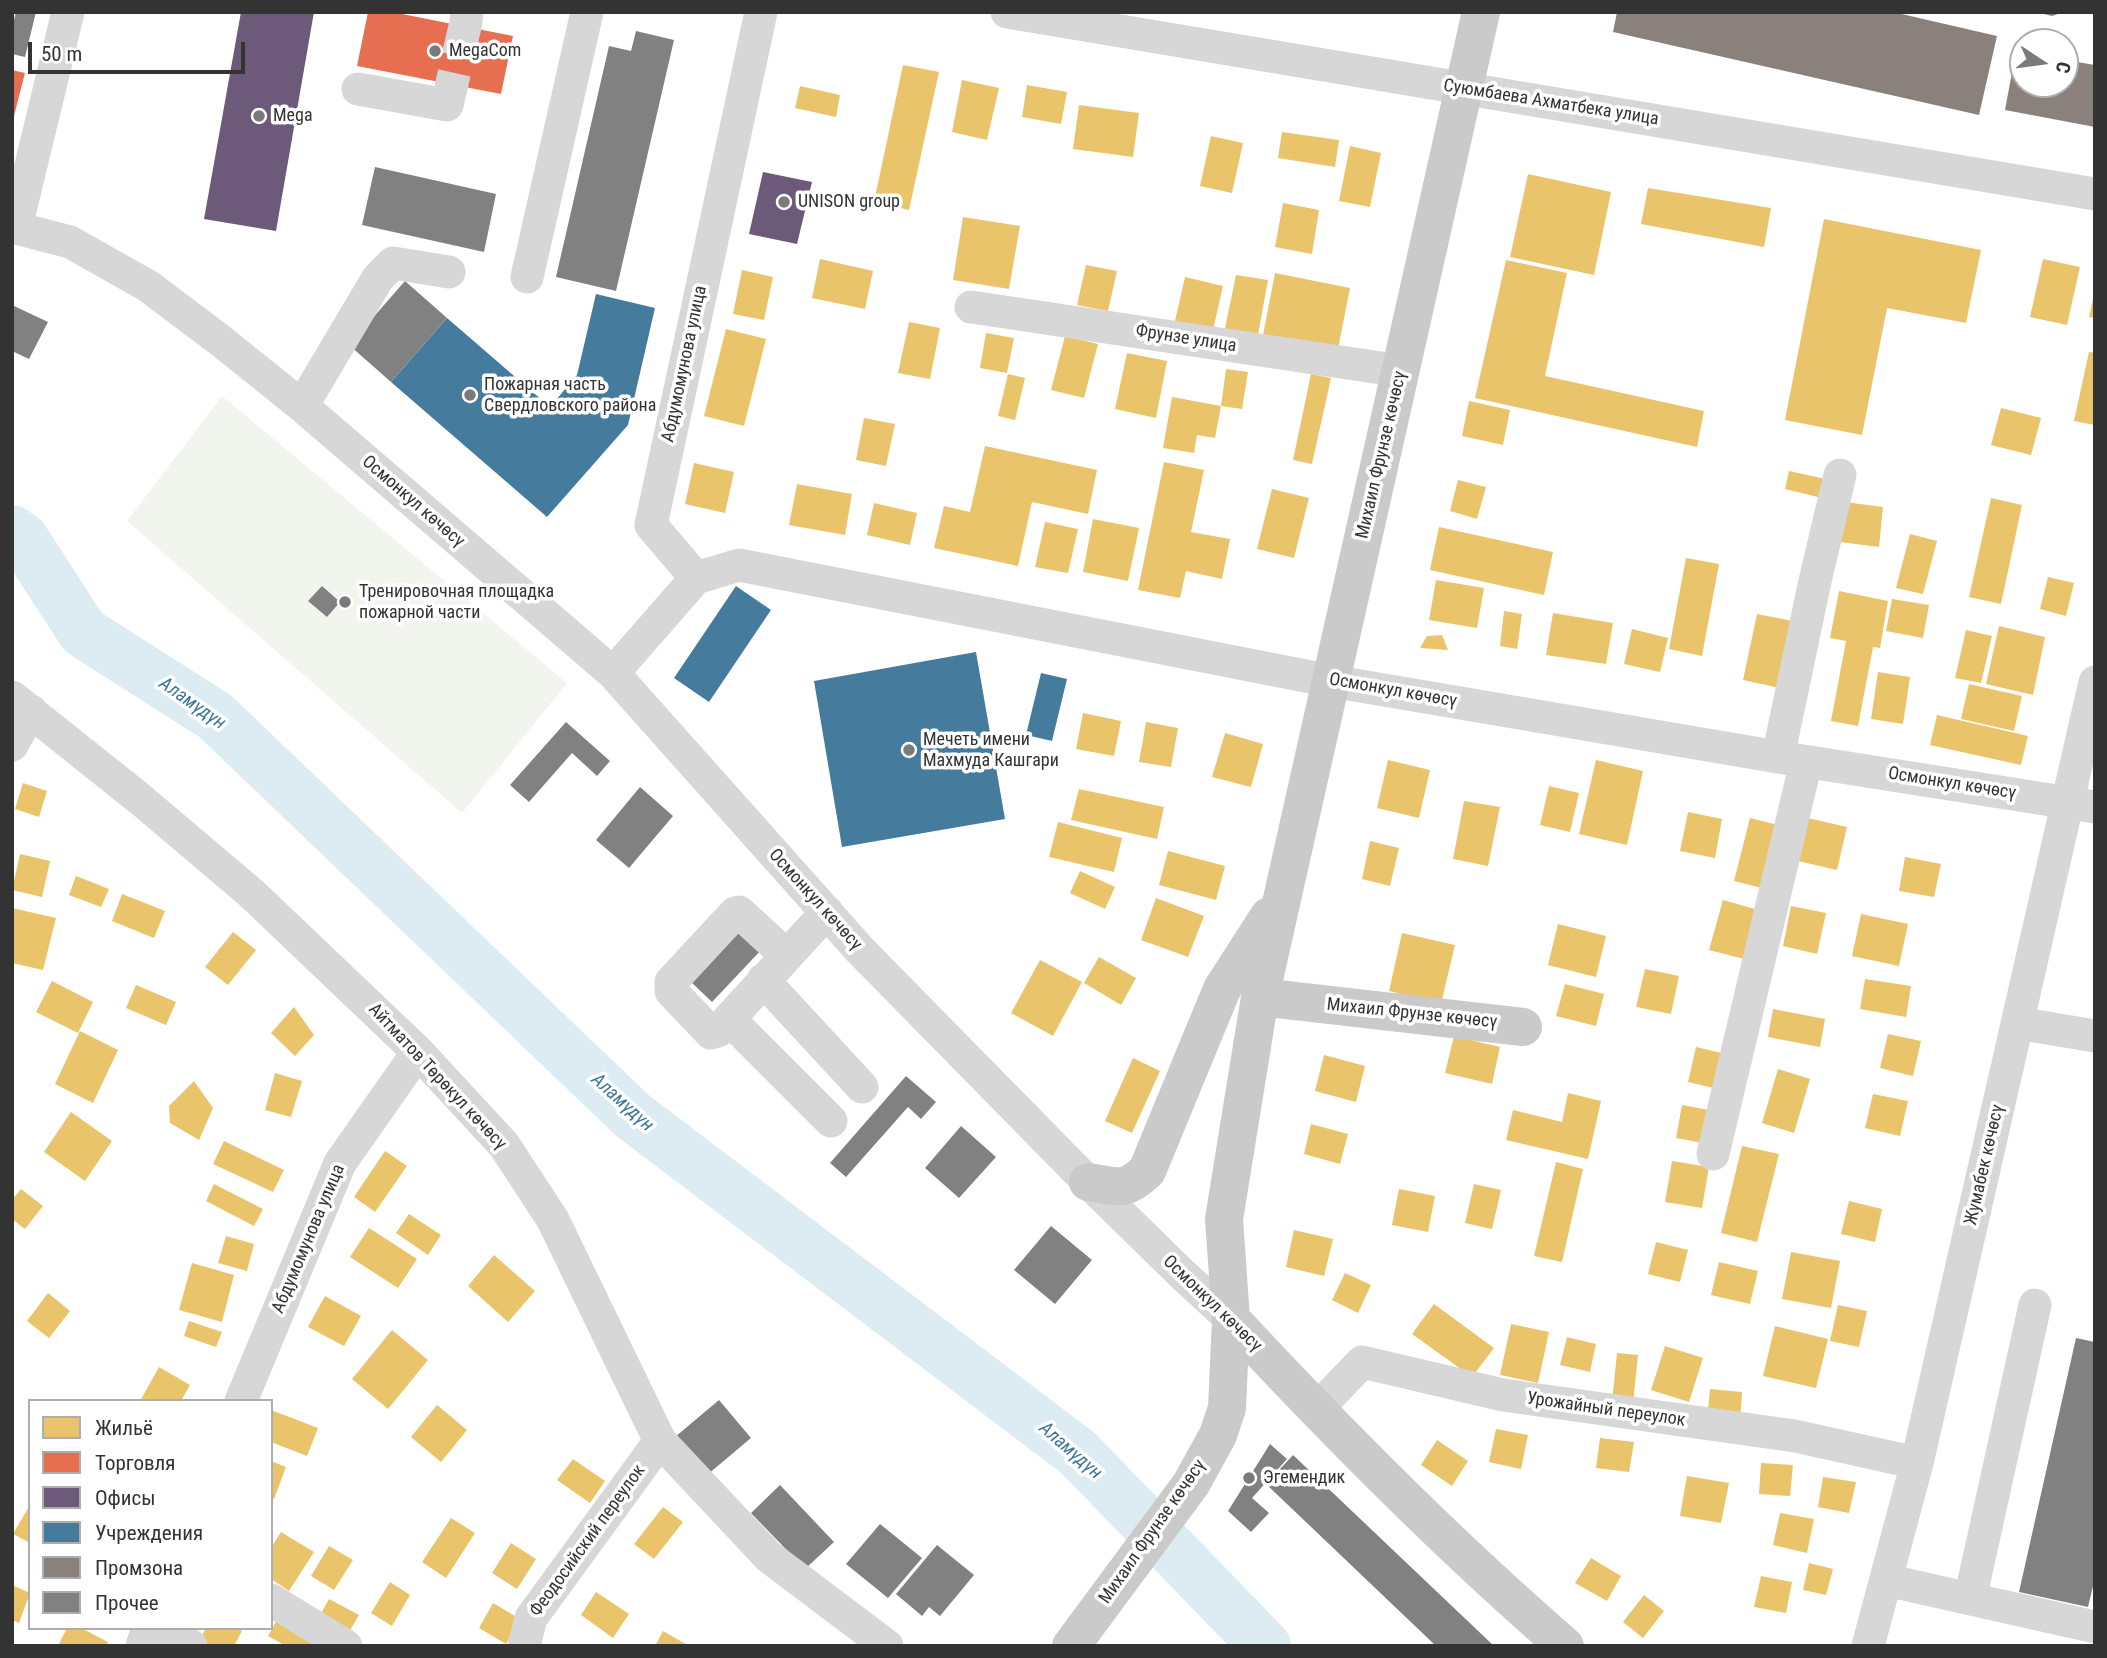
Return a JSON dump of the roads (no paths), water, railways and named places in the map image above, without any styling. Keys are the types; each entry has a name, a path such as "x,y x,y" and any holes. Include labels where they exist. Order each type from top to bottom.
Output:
{"main road":[{"name":"Михаил Фрунзе көчөсү","path":"1081,1633 1191,1484 1218,1435 1227,1408 1231,1319 1224,1219 1260,997 1481,12"},
{"name":"Михаил Фрунзе көчөсү","path":"1088,1182 1124,1187 1132,1185 1147,1171 1222,989 1282,897"},
{"name":"Михаил Фрунзе көчөсү","path":"1260,997 1523,1027"},
{"name":"Осмонкул көчөсү","path":"1231,1319 1316,1410 1506,1594 1565,1646"}],"street":[{"path":"14,227 68,12"},
{"path":"527,277 587,12"},
{"name":"Абдумомунова улица","path":"696,578 651,525 761,12"},
{"name":"Суюмбаева Ахматбека улица","path":"1007,12 2095,194"},
{"path":"358,89 447,105"},
{"name":"Осмонкул көчөсү","path":"14,227 70,242 148,286 302,406 613,673 860,950 1088,1182 1231,1319"},
{"path":"302,406 378,278 393,263 449,272"},
{"name":"Фрунзе улица","path":"971,307 1401,371"},
{"path":"1713,1154 1792,759 1840,475"},
{"name":"Осмонкул көчөсү","path":"696,578 739,565 1331,681 1792,759 2081,804"},
{"path":"613,673 696,578"},
{"name":"Жумабек көчөсү","path":"1868,1646 1917,1463 2017,1023 2081,804 2095,682"},
{"path":"12,746 21,704"},
{"name":"Айтматов Төрөкул көчөсү","path":"21,704 140,799 251,893 418,1052 503,1145 553,1220 660,1441 769,1558 887,1646"},
{"path":"787,956 738,912 671,982 671,991 711,1032 718,1031 763,980 787,956 827,912"},
{"path":"763,980 862,1087"},
{"path":"729,1018 831,1121"},
{"path":"2017,1023 2095,1036"},
{"name":"Абдумомунова улица","path":"242,1399 340,1163 418,1052"},
{"path":"1970,1599 2035,1305"},
{"name":"Урожайный переулок","path":"1316,1410 1362,1362 1503,1395 1795,1436 1917,1463"},
{"name":"Феодосийский переулок","path":"524,1646 531,1618 660,1441"},
{"path":"1886,1580 2095,1627"},
{"path":"273,1601 346,1646"},
{"path":"166,1630 191,1646"}],"waterway":[{"name":"Аламүдүн","path":"12,531 23,539 83,632 215,716 633,1116 1078,1453 1265,1646"}],"tunnel":[{"path":"447,105 466,22"}],"place":[{"name":"MegaCom","path":"435,51"},
{"name":"Mega","path":"259,116"},
{"name":"UNISON group","path":"784,202"},
{"name":"Пожарная часть Свердловского района","path":"470,395"},
{"name":"Тренировочная площадка пожарной части","path":"345,602"},
{"name":"Мечеть имени Махмуда Кашгари","path":"909,750"},
{"name":"Эгемендик","path":"1249,1478"}]}
